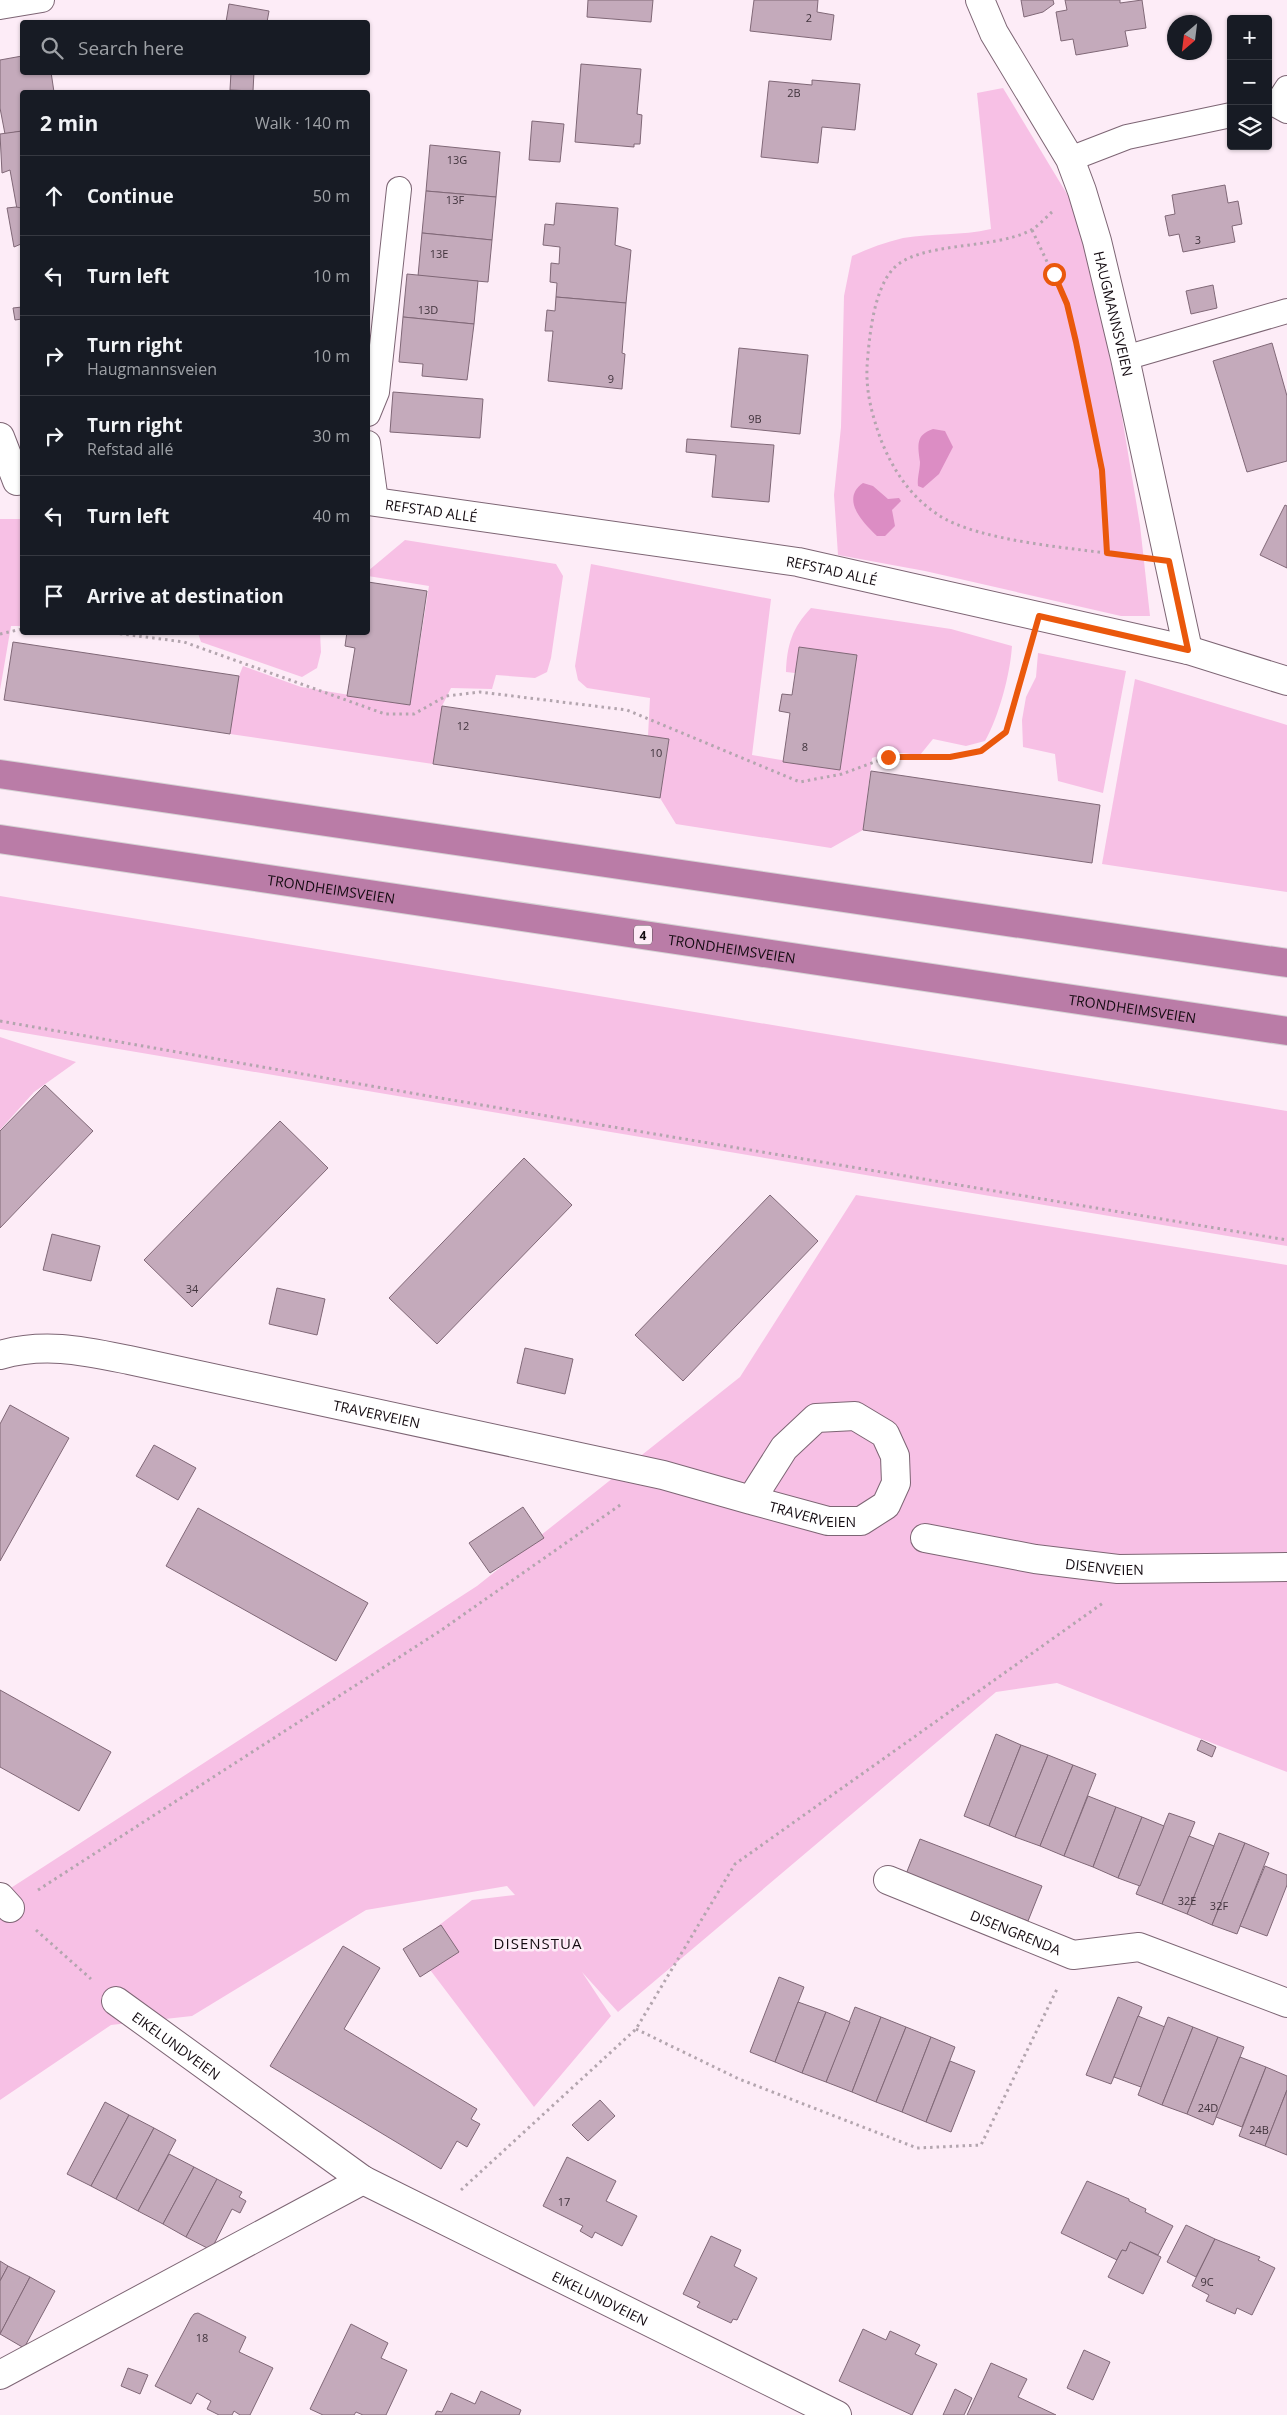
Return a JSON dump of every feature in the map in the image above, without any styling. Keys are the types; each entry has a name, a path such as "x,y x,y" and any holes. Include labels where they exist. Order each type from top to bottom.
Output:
{"highway":[{"path":"0,774 1287,963"},
{"name":"TRONDHEIMSVEIEN","path":"0,839 1287,1031"}],"street":[{"name":"HAUGMANNSVEIEN","path":"980,0 994,33 1070,159 1082,190 1097,241 1125,358 1188,650"},
{"path":"0,437 13,482"},
{"name":"REFSTAD ALLÉ","path":"372,501 798,562 1188,650 1287,681"},
{"name":"TRAVERVEIEN","path":"0,1355 20,1349 67,1348 207,1376 663,1476 751,1500 828,1521 860,1521 886,1505 896,1483 895,1456 885,1434 855,1416 816,1418 784,1448 751,1500"},
{"name":"DISENVEIEN","path":"924,1538 1035,1559 1118,1569 1287,1567"},
{"name":"DISENGRENDA","path":"888,1880 1073,1955 1139,1947 1287,2003"},
{"name":"EIKELUNDVEIEN","path":"116,2001 363,2180 837,2415"},
{"path":"0,2375 363,2180"}],"lane":[{"path":"0,7 42,0"},
{"path":"1070,159 1127,137 1227,116"},
{"path":"370,409 377,392 399,189"},
{"path":"1125,358 1287,311"},
{"path":"370,472 372,501"}],"path":[{"path":"1082,190 1057,207 1032,230 997,242 929,252 905,259 892,270 883,286 874,315 868,352 866,386 872,414 888,459 910,492 938,516 999,536 1169,561"},
{"path":"1032,230 1067,304 1076,342 1102,470 1107,553"},
{"path":"134,635 184,642 385,714 414,714 446,696 480,692 627,710 800,782 842,774 888,757 950,757 981,751 1006,732 1039,616"},
{"path":"0,634 20,629"},
{"path":"0,1021 434,1097 1287,1240"},
{"path":"116,2001 5,1902 440,1631 663,1476"},
{"path":"433,2215 636,2028 735,1864 1104,1602"},
{"path":"636,2028 740,2079 917,2148 982,2145 1073,1955"}],"shaded area":[{"path":"1003,88 1073,204 1086,248 1120,405 1140,525 1150,616 1121,616 925,571 838,555 834,495 841,427 844,296 852,256 903,238 969,233 991,229 977,93"},
{"path":"933,429 945,431 953,447 939,474 923,488 918,486 919,442 923,434"},
{"path":"863,483 873,486 888,499 899,498 901,501 892,510 895,526 885,536 877,536 856,511 854,496 856,489"},
{"path":"0,519 20,519 20,626 11,626 0,690"},
{"path":"405,540 556,564 563,576 551,658 547,672 535,678 496,675 492,689 451,688 442,706 433,764 230,734 239,676 243,666 301,687 410,705 429,586 370,576 370,569"},
{"path":"591,564 771,599 752,755 840,770 857,656 795,673 786,672 789,645 792,637 799,623 811,608 951,629 1012,646 1006,682 995,720 985,741 966,746 933,739 920,755 891,752 872,758 863,830 831,848 676,824 660,798 669,740 648,736 650,698 587,688 578,680 575,666"},
{"path":"199,635 320,635 321,652 317,668 302,677 201,642"},
{"path":"1038,653 1126,671 1103,793 1058,781 1055,754 1023,747 1022,720 1026,697 1036,677"},
{"path":"1135,679 1287,725 1287,892 1102,864"},
{"path":"0,896 1287,1111 1287,1246 0,1029"},
{"path":"0,1037 76,1062 34,1092 0,1130"},
{"path":"856,1195 1287,1265 1287,1772 1057,1683 996,1692 618,2012 582,1972 611,2016 534,2107 412,1946 472,1900 515,1895 507,1886 366,1910 192,2016 111,2025 0,2100 0,1895 477,1586 740,1377"}],"building":[{"path":"588,0 653,0 651,22 587,17"},
{"path":"754,0 818,0 817,12 834,15 831,40 750,31"},
{"path":"1021,0 1053,0 1054,4 1043,12 1024,17"},
{"path":"1065,0 1120,0 1120,3 1142,0 1146,28 1125,31 1128,46 1076,55 1073,39 1061,41 1056,12 1067,10"},
{"path":"229,4 269,11 267,20 226,20"},
{"path":"20,56 20,75 51,75 54,90 20,90 20,131 5,134 0,108 0,60"},
{"path":"581,64 641,69 637,114 642,115 640,144 634,144 634,147 575,142"},
{"path":"231,75 254,75 253,90 230,90"},
{"path":"812,80 860,84 855,130 822,127 818,163 761,157 769,81 812,85"},
{"path":"532,121 564,124 560,162 529,160"},
{"path":"20,131 20,208 17,209 10,170 2,173 0,134"},
{"path":"430,145 500,152 496,197 426,191"},
{"path":"1225,185 1228,203 1238,201 1242,224 1232,226 1235,242 1183,252 1179,234 1169,236 1165,216 1175,214 1172,195"},
{"path":"426,191 496,197 492,240 422,233"},
{"path":"556,203 618,208 615,245 631,250 626,303 556,297 557,283 550,282 551,263 559,264 560,247 543,245 545,224 554,225"},
{"path":"7,208 20,208 20,244 14,247"},
{"path":"422,233 492,240 488,282 418,276"},
{"path":"407,274 478,281 474,324 403,317"},
{"path":"1213,285 1217,308 1191,314 1186,291"},
{"path":"556,297 626,303 622,353 625,354 622,389 548,381 553,331 545,331 547,310 555,311"},
{"path":"20,307 20,319 15,320 13,308"},
{"path":"403,317 474,324 467,380 422,376 423,364 399,362"},
{"path":"1272,343 1287,396 1287,461 1247,472 1213,361"},
{"path":"739,348 808,355 800,434 731,427"},
{"path":"393,392 483,399 480,438 390,432"},
{"path":"687,439 774,445 769,502 712,497 716,455 686,452"},
{"path":"1285,505 1287,506 1287,568 1260,555"},
{"path":"370,582 427,591 410,705 347,696 355,648 345,646 347,635 370,635"},
{"path":"13,642 239,676 230,734 4,700"},
{"path":"799,647 857,655 840,770 783,762 790,713 779,711 782,694 792,695"},
{"path":"442,706 669,739 660,798 433,764"},
{"path":"871,771 1100,805 1092,863 863,830"},
{"path":"45,1085 93,1131 0,1228 0,1131"},
{"path":"280,1121 328,1168 192,1307 144,1260"},
{"path":"524,1158 572,1205 437,1344 389,1298"},
{"path":"770,1195 818,1241 683,1381 635,1335"},
{"path":"52,1234 100,1246 91,1281 43,1270"},
{"path":"277,1288 325,1299 317,1335 269,1324"},
{"path":"525,1348 573,1359 565,1394 517,1383"},
{"path":"10,1405 69,1438 0,1561 0,1424"},
{"path":"154,1445 196,1468 178,1500 136,1476"},
{"path":"523,1507 544,1538 490,1573 469,1543"},
{"path":"198,1508 368,1603 336,1661 166,1566"},
{"path":"0,1690 111,1752 79,1811 0,1767"},
{"path":"996,1734 1021,1745 989,1826 964,1816"},
{"path":"1201,1740 1216,1747 1212,1757 1197,1750"},
{"path":"1021,1745 1048,1755 1015,1837 989,1826"},
{"path":"1048,1755 1073,1765 1040,1846 1015,1837"},
{"path":"1073,1765 1096,1774 1064,1856 1040,1846"},
{"path":"1088,1796 1116,1807 1093,1867 1064,1856"},
{"path":"1116,1807 1142,1817 1118,1878 1093,1867"},
{"path":"1169,1813 1195,1822 1162,1904 1136,1894"},
{"path":"1142,1817 1164,1826 1140,1886 1118,1878"},
{"path":"1219,1833 1245,1843 1212,1925 1187,1914"},
{"path":"1189,1836 1214,1846 1187,1914 1162,1904"},
{"path":"920,1839 1042,1886 1028,1921 906,1874"},
{"path":"1245,1843 1269,1853 1237,1934 1212,1925"},
{"path":"1265,1866 1287,1875 1287,1885 1267,1936 1240,1926"},
{"path":"441,1925 459,1952 420,1977 403,1949"},
{"path":"343,1946 380,1968 344,2029 477,2109 471,2119 480,2124 467,2147 457,2141 441,2169 270,2066"},
{"path":"779,1977 804,1987 775,2062 750,2052"},
{"path":"1118,1997 1142,2007 1111,2084 1086,2075"},
{"path":"798,2002 826,2012 802,2073 775,2062"},
{"path":"855,2007 881,2017 852,2092 826,2082"},
{"path":"826,2012 850,2022 826,2082 802,2073"},
{"path":"1138,2016 1165,2027 1141,2087 1114,2077"},
{"path":"881,2017 906,2027 876,2102 852,2092"},
{"path":"1168,2017 1193,2027 1162,2105 1138,2095"},
{"path":"906,2027 931,2037 902,2112 876,2102"},
{"path":"1193,2027 1218,2037 1187,2114 1162,2105"},
{"path":"931,2037 955,2047 926,2122 902,2112"},
{"path":"1218,2037 1244,2047 1213,2125 1187,2114"},
{"path":"1240,2057 1266,2067 1242,2127 1216,2117"},
{"path":"950,2061 975,2071 951,2132 926,2122"},
{"path":"1266,2067 1287,2076 1287,2090 1265,2146 1239,2136"},
{"path":"1287,2090 1287,2155 1265,2146"},
{"path":"600,2100 615,2116 588,2141 572,2125"},
{"path":"105,2102 129,2115 91,2186 67,2174"},
{"path":"129,2115 154,2128 116,2199 91,2186"},
{"path":"154,2128 176,2140 138,2211 116,2199"},
{"path":"169,2154 194,2167 163,2224 138,2211"},
{"path":"567,2157 616,2181 606,2201 637,2216 622,2246 595,2232 592,2238 580,2231 583,2226 543,2206"},
{"path":"194,2167 217,2179 186,2237 163,2224"},
{"path":"217,2179 242,2192 239,2197 246,2201 240,2213 232,2209 211,2250 186,2237"},
{"path":"1087,2181 1129,2199 1129,2201 1146,2209 1145,2212 1173,2226 1158,2255 1130,2242 1126,2251 1122,2250 1117,2260 1061,2233"},
{"path":"1186,2225 1215,2239 1196,2277 1167,2262"},
{"path":"711,2236 741,2250 734,2266 757,2278 737,2320 733,2319 731,2323 697,2307 700,2302 683,2294"},
{"path":"1215,2239 1260,2257 1258,2260 1275,2268 1252,2315 1237,2308 1235,2314 1206,2301 1209,2295 1192,2286"},
{"path":"1130,2242 1161,2257 1143,2294 1108,2277 1122,2250 1126,2251"},
{"path":"0,2261 8,2266 0,2281"},
{"path":"8,2266 30,2277 0,2334 0,2281"},
{"path":"30,2277 55,2291 24,2348 0,2334"},
{"path":"198,2313 246,2337 239,2352 273,2368 250,2415 240,2415 234,2411 232,2415 219,2415 207,2409 211,2401 197,2393 191,2404 155,2386 191,2318 194,2314"},
{"path":"351,2324 388,2343 381,2358 407,2370 386,2415 363,2415 356,2412 354,2415 323,2415 310,2409"},
{"path":"863,2329 886,2340 890,2331 920,2345 915,2354 937,2364 912,2415 839,2381"},
{"path":"1084,2350 1110,2362 1093,2400 1067,2388"},
{"path":"991,2363 1027,2379 1018,2397 1056,2415 967,2415"},
{"path":"128,2368 148,2375 140,2394 121,2386"},
{"path":"955,2389 972,2398 964,2415 943,2415"},
{"path":"481,2391 521,2410 519,2415 435,2415 437,2411 442,2412 451,2393 475,2404"}],"district":[{"name":"DISENSTUA","path":"538,1943"}],"route":[{"path":"888,757 950,757 981,751 1006,732 1039,616 1188,650 1169,561 1107,553 1102,470 1067,304 1054,274"}]}
